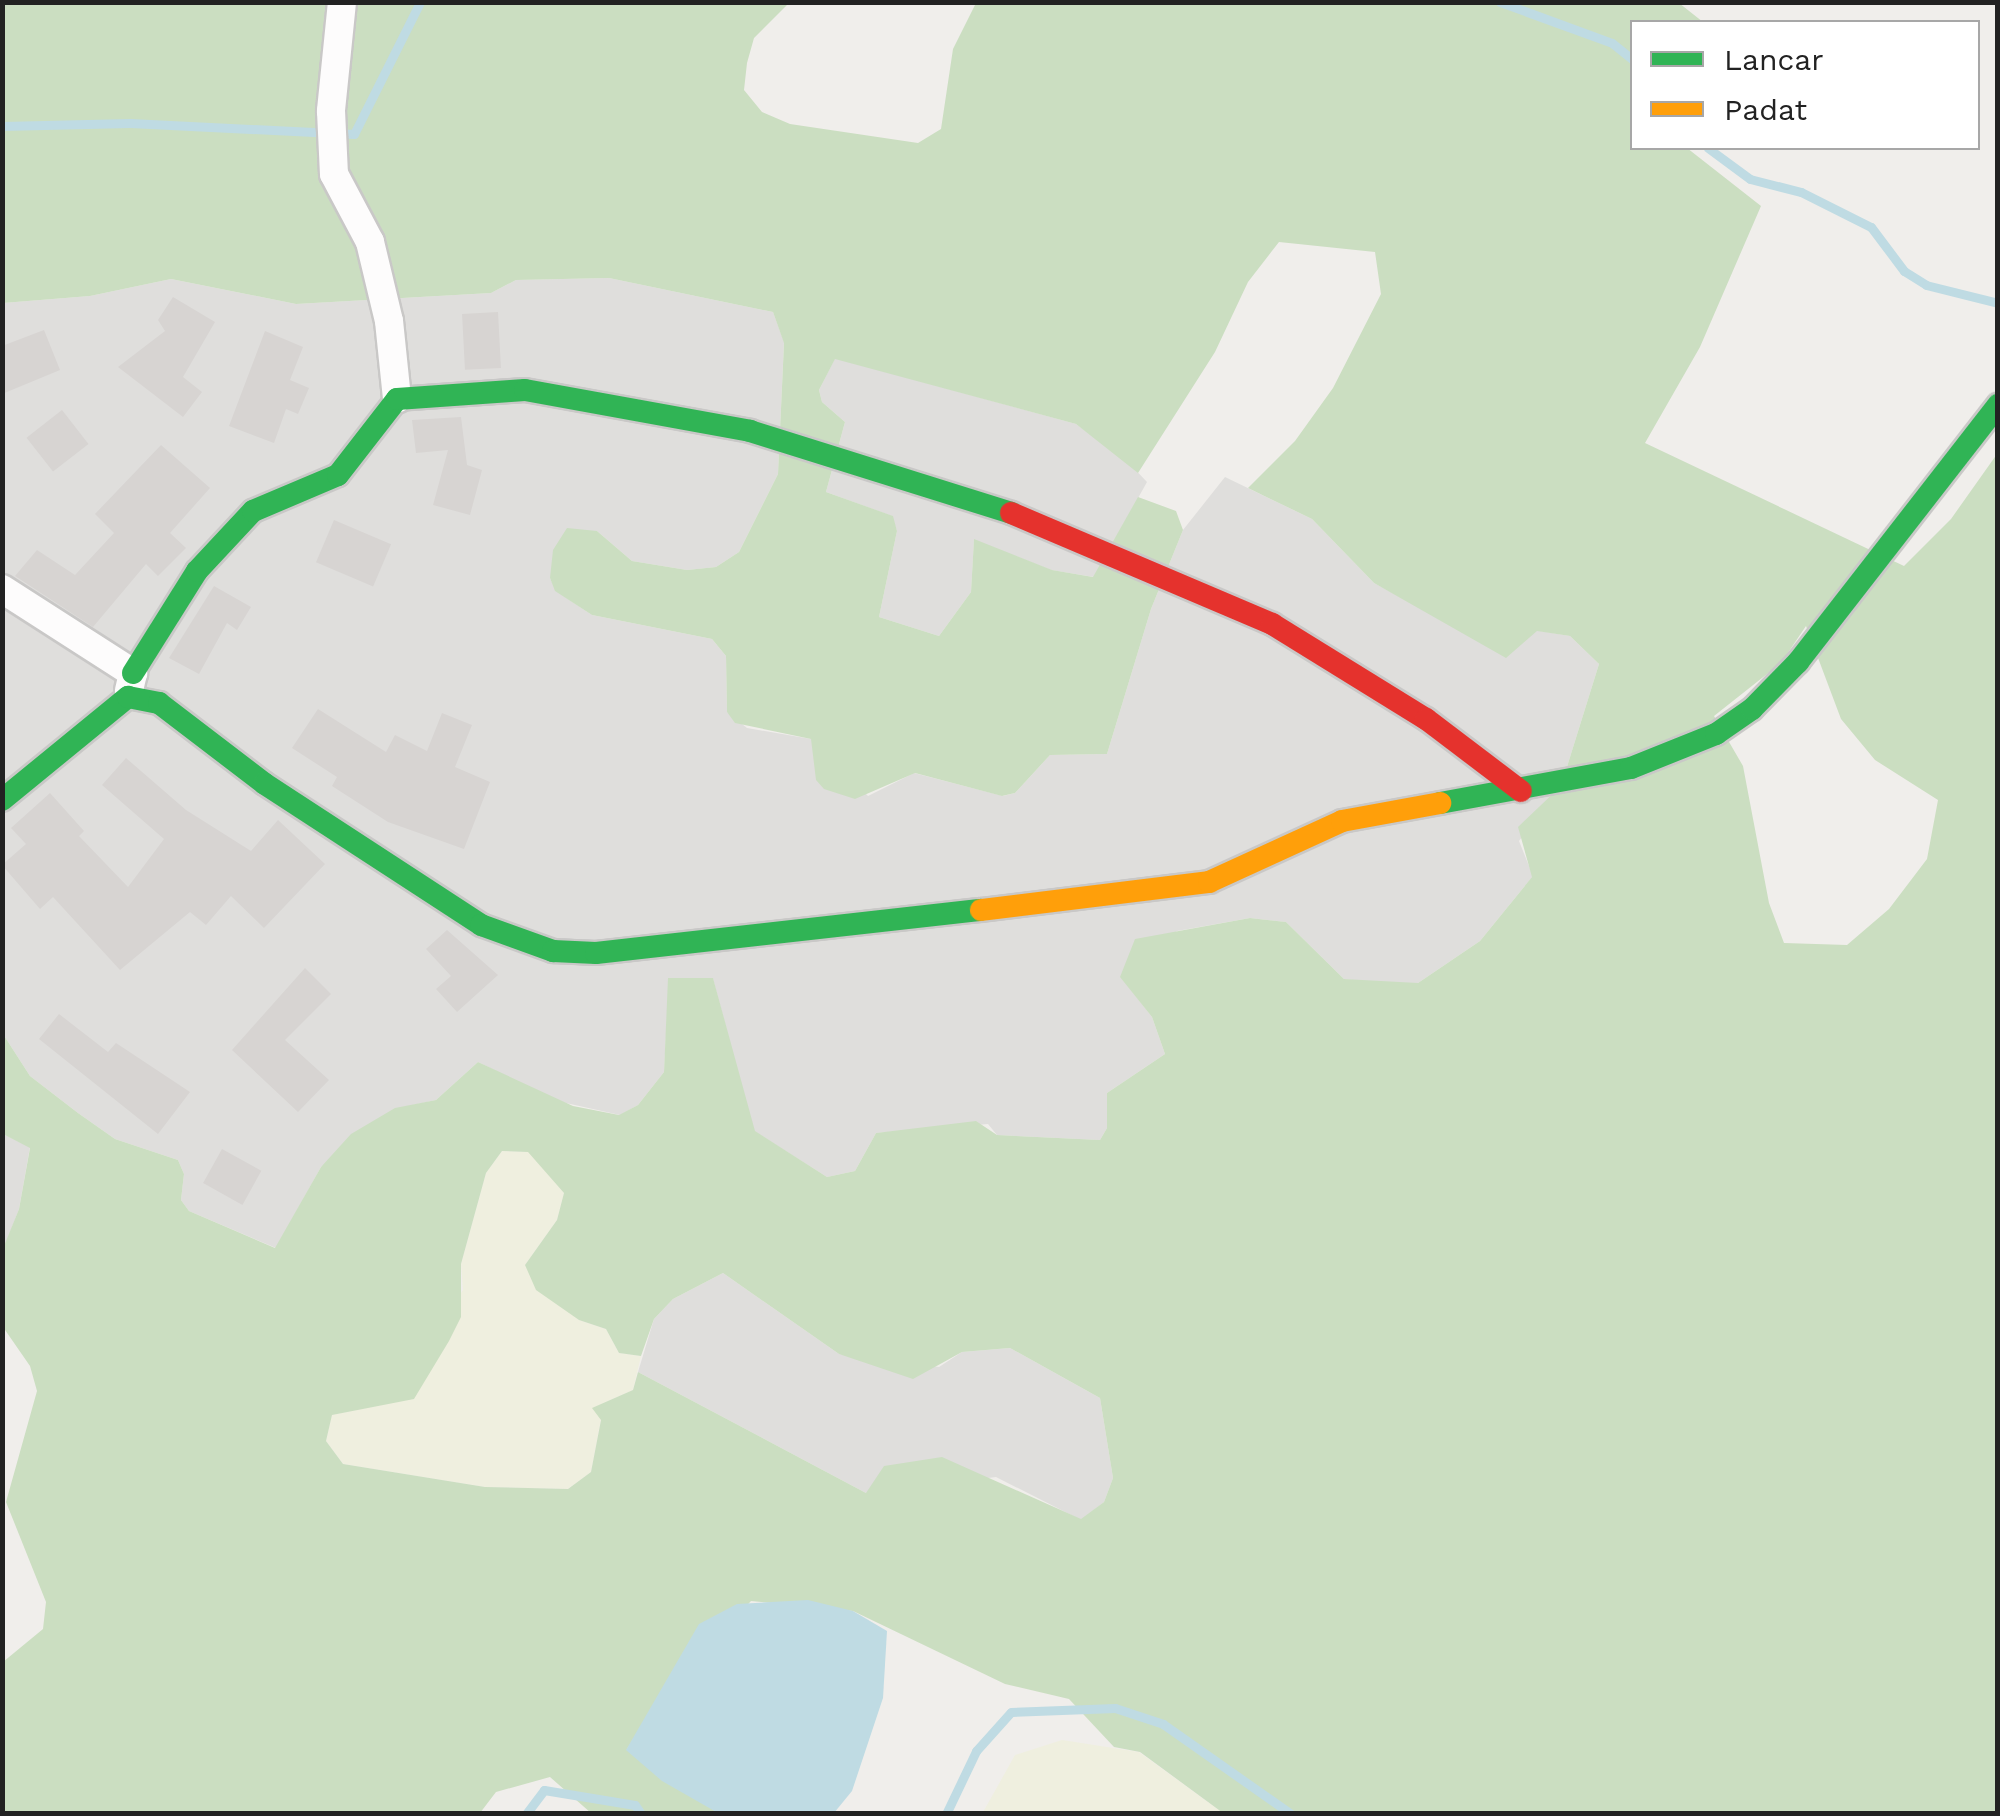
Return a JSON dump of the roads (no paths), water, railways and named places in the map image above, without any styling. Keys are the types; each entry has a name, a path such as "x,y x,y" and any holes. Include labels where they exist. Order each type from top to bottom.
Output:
{"main road":[{"path":"2,800 130,685 197,572 253,510 338,474 397,399 525,390 750,431 932,483 1272,624 1426,719 1521,791"},
{"path":"130,685 160,703 265,784 481,925 552,951 596,953 1180,888 1209,882 1342,821 1630,768 1716,734 1752,710 1822,634 1998,405"}],"street":[{"path":"342,2 332,111 334,174 370,242 388,320 397,399"},
{"path":"2,589 130,685"}],"water":[{"path":"808,1600 853,1611 887,1631 883,1698 852,1791 834,1813 718,1813 662,1781 626,1750 699,1624 737,1604"}],"waterway":[{"path":"2,126 130,123 354,134 420,2"},
{"path":"1500,2 1612,43 1630,57"},
{"path":"1711,150 1750,179 1801,192 1871,227 1904,271 1926,285 1998,303"},
{"path":"946,1814 976,1751 1011,1712 1115,1708 1163,1724 1291,1814"},
{"path":"526,1814 544,1790 635,1805 641,1814"}]}
